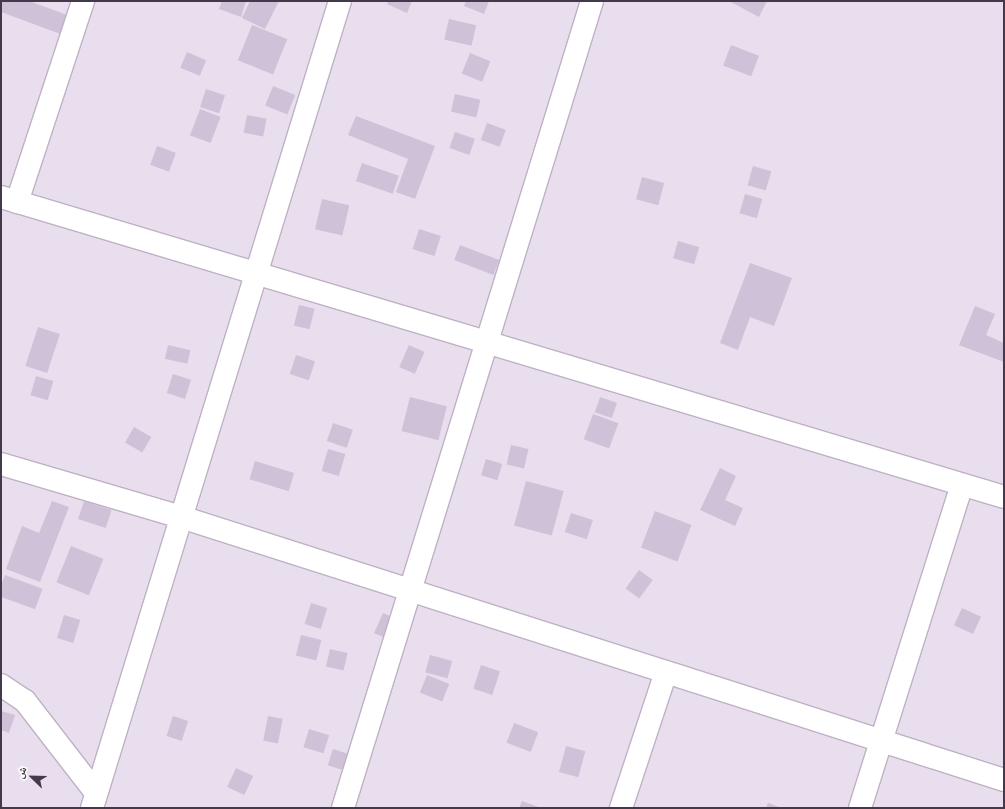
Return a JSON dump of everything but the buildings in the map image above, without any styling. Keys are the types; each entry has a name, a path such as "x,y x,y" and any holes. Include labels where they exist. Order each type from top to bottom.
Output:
{"street":[{"path":"82,1 9,199 1004,497"},
{"path":"94,801 340,1"},
{"path":"343,808 592,1"},
{"path":"1,464 181,517 1004,780"},
{"path":"860,808 962,485"},
{"path":"621,808 666,672"},
{"path":"1,685 25,700 94,801"}],"shaded area":[{"path":"1,1 1004,1 1004,808 1,808"}]}
